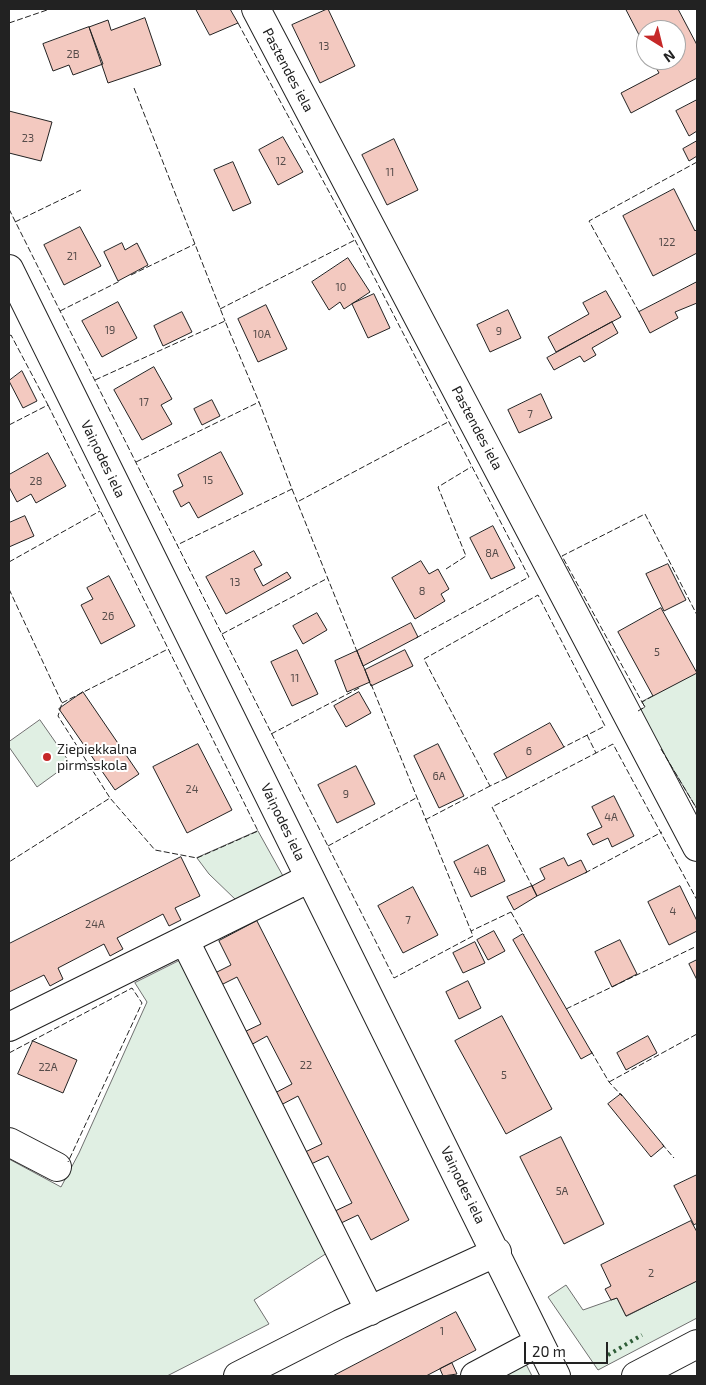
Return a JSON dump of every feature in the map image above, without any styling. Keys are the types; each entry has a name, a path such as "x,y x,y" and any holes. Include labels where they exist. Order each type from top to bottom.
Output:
{"street":[{"name":"Pastendes iela","path":"256,9 697,847"},
{"name":"Vaiņodes iela","path":"9,269 497,1252 556,1376"},
{"path":"9,1027 310,878"},
{"path":"185,941 370,1311"},
{"path":"9,1142 57,1167"},
{"path":"238,1376 370,1311 497,1252"},
{"path":"475,1376 539,1342"},
{"path":"636,1376 697,1344"}],"green space":[{"path":"697,672 697,809 638,711 645,707 642,702"},
{"path":"40,720 70,763 37,787 9,747 9,742"},
{"path":"258,831 283,876 237,901 209,874 197,858"},
{"path":"185,958 327,1253 254,1300 269,1324 167,1376 9,1376 9,1159 61,1187 79,1153 147,1002 135,983"},
{"path":"697,1281 697,1318 598,1370 548,1297 566,1285 583,1310 617,1298 626,1316"},
{"path":"526,1364 532,1376 501,1376"}],"building":[{"path":"196,9 230,9 238,23 210,35"},
{"path":"328,9 355,66 320,83 292,25"},
{"path":"626,9 678,9 684,20 636,20 636,28"},
{"path":"145,18 161,65 108,83 89,27 108,20 111,30"},
{"path":"686,24 697,45 697,78 631,113 621,93 659,73 657,70 686,70"},
{"path":"89,27 103,64 73,75 69,65 53,71 43,44"},
{"path":"697,100 697,131 689,136 676,111"},
{"path":"9,111 52,122 41,161 9,153"},
{"path":"283,137 303,172 278,185 259,150"},
{"path":"394,139 418,190 387,205 362,155"},
{"path":"697,141 697,156 689,161 683,149"},
{"path":"233,162 251,203 233,211 214,170"},
{"path":"674,189 695,231 697,229 697,253 653,276 623,216"},
{"path":"80,227 101,266 64,285 44,245"},
{"path":"122,243 125,250 137,243 148,265 118,281 104,252"},
{"path":"348,258 370,292 344,309 340,302 329,310 312,282"},
{"path":"697,282 697,303 675,312 678,318 650,333 639,312"},
{"path":"606,291 621,317 556,352 548,337 589,314 583,303"},
{"path":"374,294 390,328 368,338 352,304"},
{"path":"118,302 137,338 102,357 82,321"},
{"path":"266,305 287,349 258,362 238,319"},
{"path":"508,310 521,338 490,352 477,325"},
{"path":"182,312 192,332 163,346 154,326"},
{"path":"612,322 618,333 592,348 596,355 584,362 580,356 554,370 547,358"},
{"path":"154,367 172,399 161,405 172,424 142,440 114,390"},
{"path":"22,371 37,401 23,408 9,381"},
{"path":"541,394 552,418 519,433 508,410"},
{"path":"212,400 220,416 202,425 194,409"},
{"path":"221,452 243,494 198,518 189,502 181,507 173,491 183,486 178,475"},
{"path":"48,453 66,486 36,503 31,494 17,502 9,487 9,475"},
{"path":"25,516 34,536 9,547 9,523"},
{"path":"493,526 515,568 491,579 470,538"},
{"path":"254,551 262,565 254,569 263,586 287,572 291,578 226,614 206,577"},
{"path":"421,561 429,574 438,569 449,589 441,594 445,601 415,619 392,578"},
{"path":"668,564 686,600 664,611 646,574"},
{"path":"109,576 135,626 101,644 81,605 93,599 87,588"},
{"path":"661,608 697,673 653,696 618,632"},
{"path":"317,613 327,630 303,644 293,626"},
{"path":"411,623 418,637 363,666 357,651"},
{"path":"297,650 318,694 292,706 271,662"},
{"path":"405,650 413,666 371,686 365,670"},
{"path":"357,651 370,682 347,692 335,661"},
{"path":"83,692 139,774 115,790 59,709"},
{"path":"359,692 371,713 346,727 334,706"},
{"path":"550,723 564,747 507,778 494,754"},
{"path":"198,744 232,810 187,833 153,767"},
{"path":"438,744 464,796 439,808 414,756"},
{"path":"356,766 375,804 337,823 318,785"},
{"path":"614,796 634,836 612,847 608,838 593,845 587,834 602,827 592,807"},
{"path":"488,845 505,881 471,897 454,862"},
{"path":"181,857 200,896 175,908 181,920 169,926 163,914 117,938 123,949 110,956 104,944 58,968 63,979 50,986 44,975 9,992 9,944"},
{"path":"564,858 568,866 581,860 587,872 537,896 532,886 545,879 540,869"},
{"path":"532,886 537,896 514,910 507,897"},
{"path":"680,886 697,921 697,931 669,945 648,902"},
{"path":"413,887 438,935 403,953 378,906"},
{"path":"257,921 409,1220 371,1240 358,1215 339,1224 333,1212 352,1203 328,1156 309,1165 303,1153 322,1144 298,1096 279,1106 273,1094 292,1084 267,1036 249,1046 242,1033 261,1024 237,977 219,986 213,974 231,965 219,941"},
{"path":"494,931 505,951 488,960 477,940"},
{"path":"523,934 592,1053 581,1059 513,940"},
{"path":"620,940 637,974 612,987 595,952"},
{"path":"475,942 485,963 463,973 453,953"},
{"path":"697,960 697,980 689,964"},
{"path":"468,981 481,1008 459,1019 446,992"},
{"path":"502,1016 552,1109 506,1134 455,1041"},
{"path":"648,1036 657,1053 626,1070 617,1053"},
{"path":"33,1041 77,1060 63,1093 18,1074"},
{"path":"621,1094 664,1146 651,1157 608,1104"},
{"path":"561,1137 604,1224 564,1244 520,1157"},
{"path":"697,1175 697,1223 694,1225 674,1186"},
{"path":"691,1221 697,1232 697,1281 626,1316 617,1298 611,1300 605,1289 611,1286 601,1265"},
{"path":"456,1312 476,1350 426,1376 333,1376"},
{"path":"452,1363 457,1374 443,1376 440,1369"}],"hedge":[{"path":"608,1355 642,1335"}],"fence":[{"path":"9,23 50,9"},
{"path":"238,23 355,240 529,577 416,638"},
{"path":"134,88 225,321"},
{"path":"639,312 589,221 697,162"},
{"path":"15,222 81,190"},
{"path":"9,209 394,978 473,936 471,931 511,912"},
{"path":"220,309 355,240"},
{"path":"131,275 195,244"},
{"path":"60,311 120,281"},
{"path":"95,380 225,321 259,402"},
{"path":"9,336 11,335 48,405 9,425"},
{"path":"136,462 259,402 292,489 177,545"},
{"path":"48,405 258,831 197,858 155,850 110,798"},
{"path":"299,501 448,422"},
{"path":"446,569 466,556 438,487 471,467"},
{"path":"292,489 358,654"},
{"path":"9,562 100,511"},
{"path":"653,696 642,702 562,556 645,514 697,615"},
{"path":"222,634 328,578"},
{"path":"9,589 62,703 58,716 110,798 9,862"},
{"path":"507,778 490,786 424,659 538,595 605,726 564,747"},
{"path":"62,703 168,649"},
{"path":"371,684 471,931"},
{"path":"271,734 361,687"},
{"path":"638,711 645,707 642,702"},
{"path":"587,735 596,753 613,744 697,900"},
{"path":"661,749 697,809"},
{"path":"533,888 492,807 596,753"},
{"path":"425,820 490,786"},
{"path":"328,846 416,798"},
{"path":"585,873 662,832"},
{"path":"511,912 524,935"},
{"path":"566,1009 697,946"},
{"path":"9,1053 132,988 142,1003 68,1162"},
{"path":"609,1082 697,1034"},
{"path":"591,1051 609,1082 622,1096"},
{"path":"662,1144 674,1158"}],"place":[{"name":"Ziepiekkalna pirmsskola","path":"47,757"}]}
